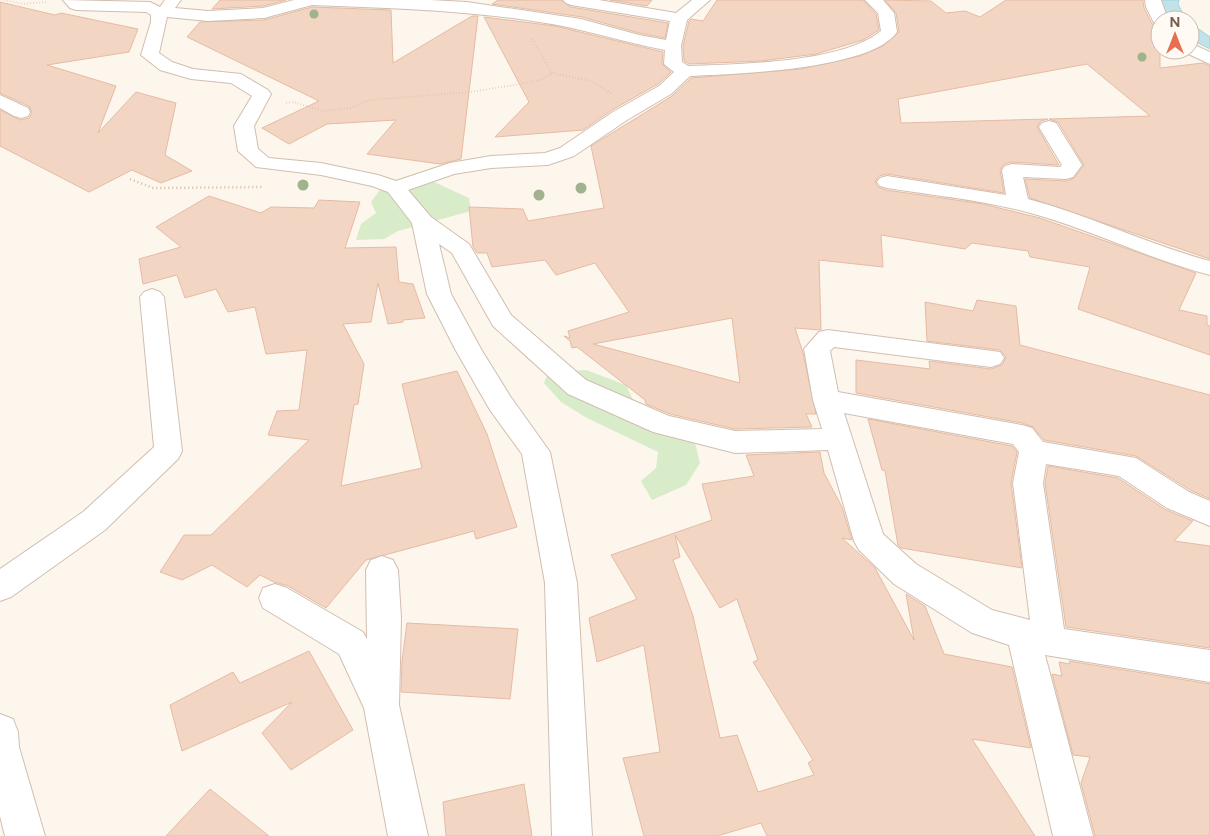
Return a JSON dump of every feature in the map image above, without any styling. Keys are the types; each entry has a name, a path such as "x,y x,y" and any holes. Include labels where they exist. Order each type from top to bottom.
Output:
{"street":[{"path":"62,1 76,5 166,8 182,15 208,16 264,13 312,0 467,7 506,6 539,17 581,24 637,40 672,46"},
{"path":"571,0 679,18"},
{"path":"702,0 679,18 672,46 673,64 685,71 796,62 836,54 875,43 889,32 888,20 883,7 873,0"},
{"path":"166,8 159,22 150,55 166,66 190,74 235,78 262,94 244,126 248,151 263,163 321,169 378,181 395,188 423,222 461,249 502,320 577,387 663,425 735,442 839,440"},
{"path":"395,188 450,169 491,162 548,159 567,152 665,90 685,71"},
{"path":"0,101 21,112"},
{"path":"1018,203 1012,170 1066,174 1072,166 1049,128"},
{"path":"887,182 1018,203 1070,218 1136,245 1210,268"},
{"path":"423,222 440,294 468,349 500,403 536,452 562,583 572,836"},
{"path":"0,587 94,521 168,451 152,297"},
{"path":"991,358 828,338 817,349 826,400 870,541 904,574 984,623 1036,637 1210,666"},
{"path":"826,400 1022,435 1034,451 1126,466 1178,500 1210,514"},
{"path":"1034,451 1028,483 1036,637 1073,836"},
{"path":"382,570 384,618 382,707 408,836"},
{"path":"274,598 351,643 382,707"},
{"path":"0,732 1,747 25,836"}],"path":[{"path":"4,0 24,4 62,1"},
{"path":"539,17 532,39 552,73"},
{"path":"254,109 266,105 293,102 324,111 342,109 350,108 369,100 442,95 508,86 541,80 552,73 591,81 634,108"},
{"path":"130,178 153,188 265,187"}],"green space":[{"path":"432,181 469,198 471,211 398,231 384,239 356,240 361,224 376,213 371,202 385,183"},
{"path":"586,370 626,385 647,429 695,443 700,463 686,485 652,500 641,481 656,468 658,452 587,418 561,402 544,383 548,373"}],"water":[{"path":"1159,0 1179,0 1178,4 1181,10 1163,10"},
{"path":"1200,30 1210,37 1210,49 1200,44"}],"building":[{"path":"220,0 286,0 263,6 212,9"},
{"path":"498,0 561,0 571,7 668,23 665,38 639,33 582,17 492,4"},
{"path":"610,0 652,0 647,6"},
{"path":"717,0 863,0 876,14 879,30 863,40 816,54 761,61 689,64 684,61 683,46 689,21 691,19 703,21"},
{"path":"885,0 931,1 946,13 965,11 980,17 1006,0 1143,0 1144,8 1150,20 1150,60 1160,60 1160,68 1203,63 1210,66 1210,259 1030,198 1025,179 1067,181 1074,178 1084,165 1058,122 1049,119 1150,116 1087,64 898,99 901,123 1048,119 1041,121 1037,127 1059,165 1012,162 1004,164 1000,170 1004,193 887,174 879,176 875,182 878,187 886,190 983,204 1040,218 1196,273 1179,310 1207,316 1207,325 1210,326 1210,355 1078,309 1090,267 1030,257 1028,251 972,243 965,249 881,235 883,267 819,260 821,330 795,328 803,353 816,414 806,414 812,427 735,429 670,414 646,404 645,400 577,347 572,348 570,341 564,336 570,338 568,331 629,312 595,263 556,275 545,260 492,267 487,253 477,253 473,247 469,207 523,209 528,221 604,208 591,146 672,96 691,78 801,69 860,56 883,46 899,32 896,13","holes":["732,318 740,383 593,344"]},
{"path":"0,2 55,15 61,13 138,29 129,52 47,65 116,86 98,133 136,92 176,103 165,155 192,171 161,183 132,170 89,192 0,146 0,110 20,120 29,118 32,113 29,106 0,93"},
{"path":"312,7 391,10 393,63 472,16 478,16 461,159 440,164 367,154 396,120 327,124 289,144 262,128 319,101 187,37 200,22 264,20"},
{"path":"484,17 555,26 663,52 662,64 671,72 658,84 612,110 583,130 495,137 529,102"},
{"path":"209,196 261,213 271,207 314,208 319,200 360,202 345,248 396,247 399,282 413,284 425,318 403,320 403,322 388,324 378,283 371,322 343,324 364,364 358,404 354,405 341,486 422,468 402,384 457,371 487,434 517,527 476,539 474,531 366,560 326,608 288,586 260,575 247,587 212,565 182,580 160,572 184,535 211,535 309,440 268,435 277,411 299,410 307,350 266,354 255,307 228,312 216,289 185,298 177,275 143,284 139,259 181,247 156,227"},
{"path":"977,300 1016,306 1020,345 1210,395 1210,499 1190,490 1136,456 1044,440 1033,427 1022,423 856,393 856,360 930,369 929,361 991,369 1002,365 1006,357 1000,350 927,341 925,302 973,311"},
{"path":"868,419 1012,446 1017,452 1011,483 1022,568 901,548 898,545 885,471 882,470"},
{"path":"820,452 824,473 842,507 852,540 842,538 875,568 914,640 906,594 925,606 944,654 1012,667 1031,748 972,739 1035,836 767,836 761,823 717,836 644,836 623,758 660,752 644,645 597,662 589,618 637,599 611,555 712,520 702,484 754,476 746,455","holes":["675,535 720,608 737,599 758,660 753,662 813,760 808,763 814,775 758,792 737,735 720,738 693,616 673,560 680,557"]},
{"path":"1048,466 1118,478 1166,510 1193,521 1174,541 1210,546 1210,648 1066,627 1045,483"},
{"path":"407,623 518,629 510,699 401,692 402,661"},
{"path":"309,651 353,730 291,770 262,733 292,702 182,751 170,705 233,672 240,683"},
{"path":"1069,661 1210,684 1210,836 1095,836 1081,783 1090,757 1073,755 1052,674 1062,676 1059,662 1070,664"},
{"path":"524,784 532,836 446,836 443,802"},
{"path":"210,789 269,836 166,836"}]}
